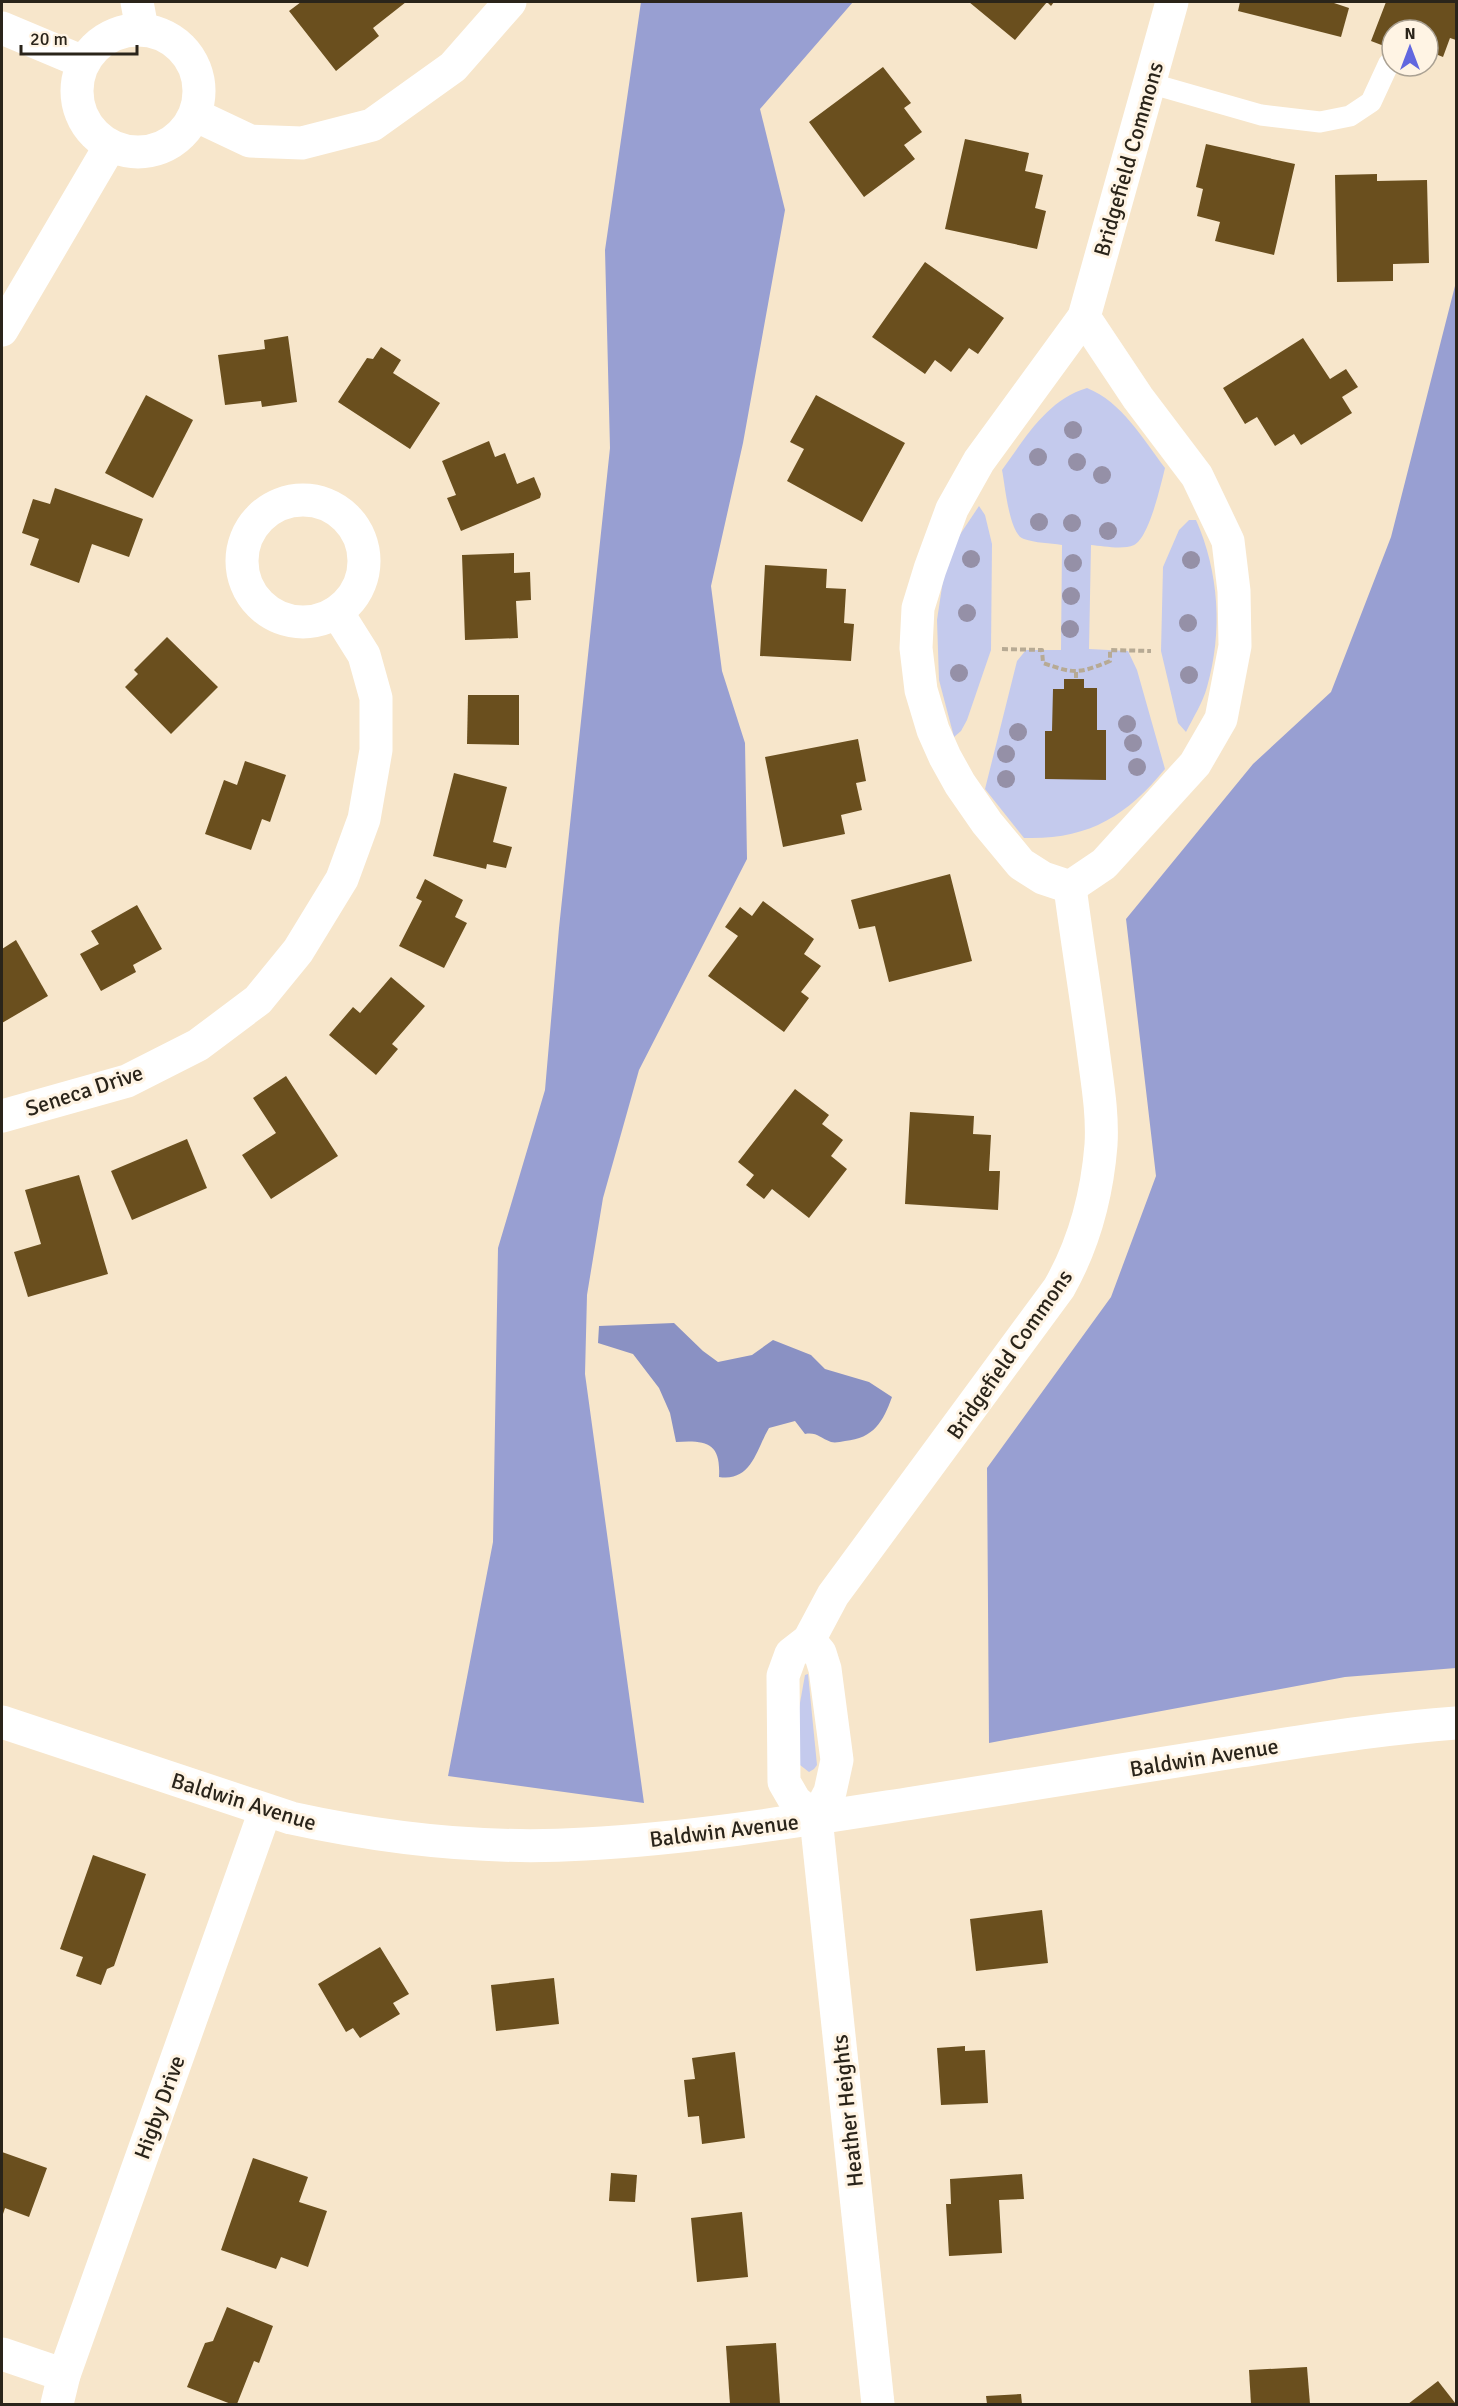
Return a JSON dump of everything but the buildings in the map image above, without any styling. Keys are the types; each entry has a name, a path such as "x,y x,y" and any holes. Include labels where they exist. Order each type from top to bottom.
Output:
{"street":[{"path":"195,115 250,141 302,143 372,125 453,67 510,2"},
{"name":"Bridgefield Commons","path":"816,1818 795,1801 784,1782 783,1676 791,1654 809,1640 834,1594 1059,1288 1073,1263 1097,1183 1101,1133 1100,1104 1070,887 1043,878 1021,864 987,823 960,784 933,730 921,690 916,648 918,608 952,509 979,461 1084,317 1172,2"},
{"path":"140,15 184,50 196,69 201,95 195,115 184,133 167,146 147,152 130,152 110,146 95,135 83,120 77,101 77,82 83,62 99,42 115,34 140,15"},
{"path":"2,28 83,62"},
{"path":"2,330 110,146"},
{"path":"1070,887 1104,864 1195,764 1221,719 1235,646 1234,591 1228,541 1197,476 1138,398 1084,317"},
{"name":"Seneca Drive","path":"2,1116 127,1081 198,1045 258,1000 298,951 342,879 364,819 376,750 376,698 364,655 337,612"},
{"path":"809,1640 820,1653 825,1669 837,1760 830,1792 816,1818"},
{"name":"Baldwin Avenue","path":"2,1722 265,1811 334,1827 379,1834 441,1841 531,1845 582,1845 679,1836 816,1818 1329,1737 1456,1723"},
{"name":"Higby Drive","path":"60,2390 265,1811"},
{"name":"Heather Heights","path":"816,1818 878,2404"},
{"path":"2,2354 60,2390"}],"lane":[{"path":"1149,83 1261,115 1320,122 1350,116 1371,102 1382,78"}],"path":[{"path":"1002,649 1042,650 1043,663 1068,672 1083,672 1110,661 1110,650 1151,651"},
{"path":"1076,672 1076,679"}],"shaded area":[{"path":"641,2 853,2 760,109 785,210 743,443 711,586 722,671 745,743 747,859 639,1070 603,1198 587,1295 585,1374 644,1803 448,1776 493,1542 498,1248 545,1090 559,928 610,448 605,250"},
{"path":"1456,282 1456,1668 1345,1677 989,1743 987,1468 1111,1297 1156,1176 1126,919 1253,764 1331,692 1391,537"},
{"path":"1087,388 1111,402 1131,422 1165,468 1154,510 1139,540 1134,545 1124,547 1091,545 1089,649 1128,651 1137,670 1165,769 1135,800 1104,822 1067,835 1024,838 985,789 1017,661 1026,650 1061,650 1062,545 1024,539 1019,535 1011,519 1002,470 1038,421 1060,401"},
{"path":"979,506 985,515 992,544 991,650 967,720 961,731 954,737 939,680 937,620 945,567 959,536"},
{"path":"1189,520 1196,520 1210,560 1217,624 1207,687 1186,732 1178,723 1161,651 1163,567 1179,530"},
{"path":"674,1323 718,1362 752,1355 773,1340 811,1355 825,1369 869,1382 892,1397 885,1414 876,1427 855,1439 831,1442 816,1435 805,1434 795,1421 769,1428 752,1463 746,1469 739,1475 719,1477 717,1457 710,1446 696,1442 676,1442 670,1413 659,1388 633,1354 598,1343 599,1326"},
{"path":"808,1674 817,1765 809,1772 800,1765 798,1714 805,1675"}]}
